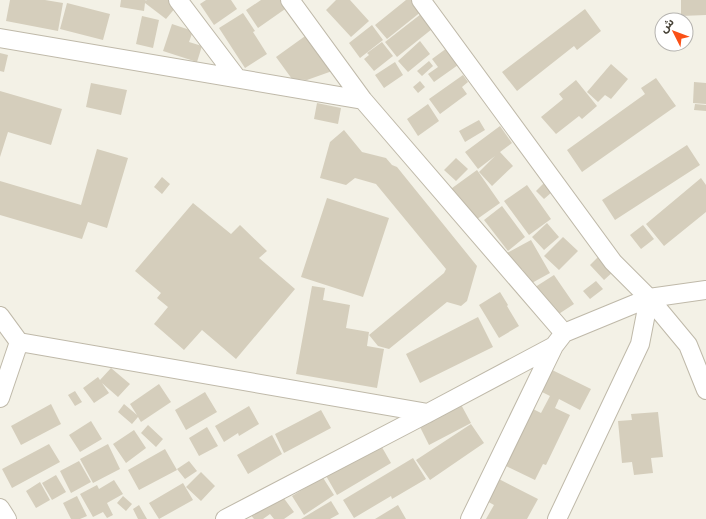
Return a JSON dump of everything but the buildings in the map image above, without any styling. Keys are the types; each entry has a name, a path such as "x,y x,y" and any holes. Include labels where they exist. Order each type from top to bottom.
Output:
{"street":[{"path":"178,0 237,78"},
{"path":"290,0 363,100 559,340"},
{"path":"421,0 612,262 649,298 688,345 706,390"},
{"path":"0,38 363,100"},
{"path":"225,519 428,414 559,340 649,298 706,290"},
{"path":"557,519 640,344 649,298"},
{"path":"0,316 19,342 428,414"},
{"path":"470,519 514,424 559,340"},
{"path":"0,398 19,342"},
{"path":"0,508 6,519"}]}
